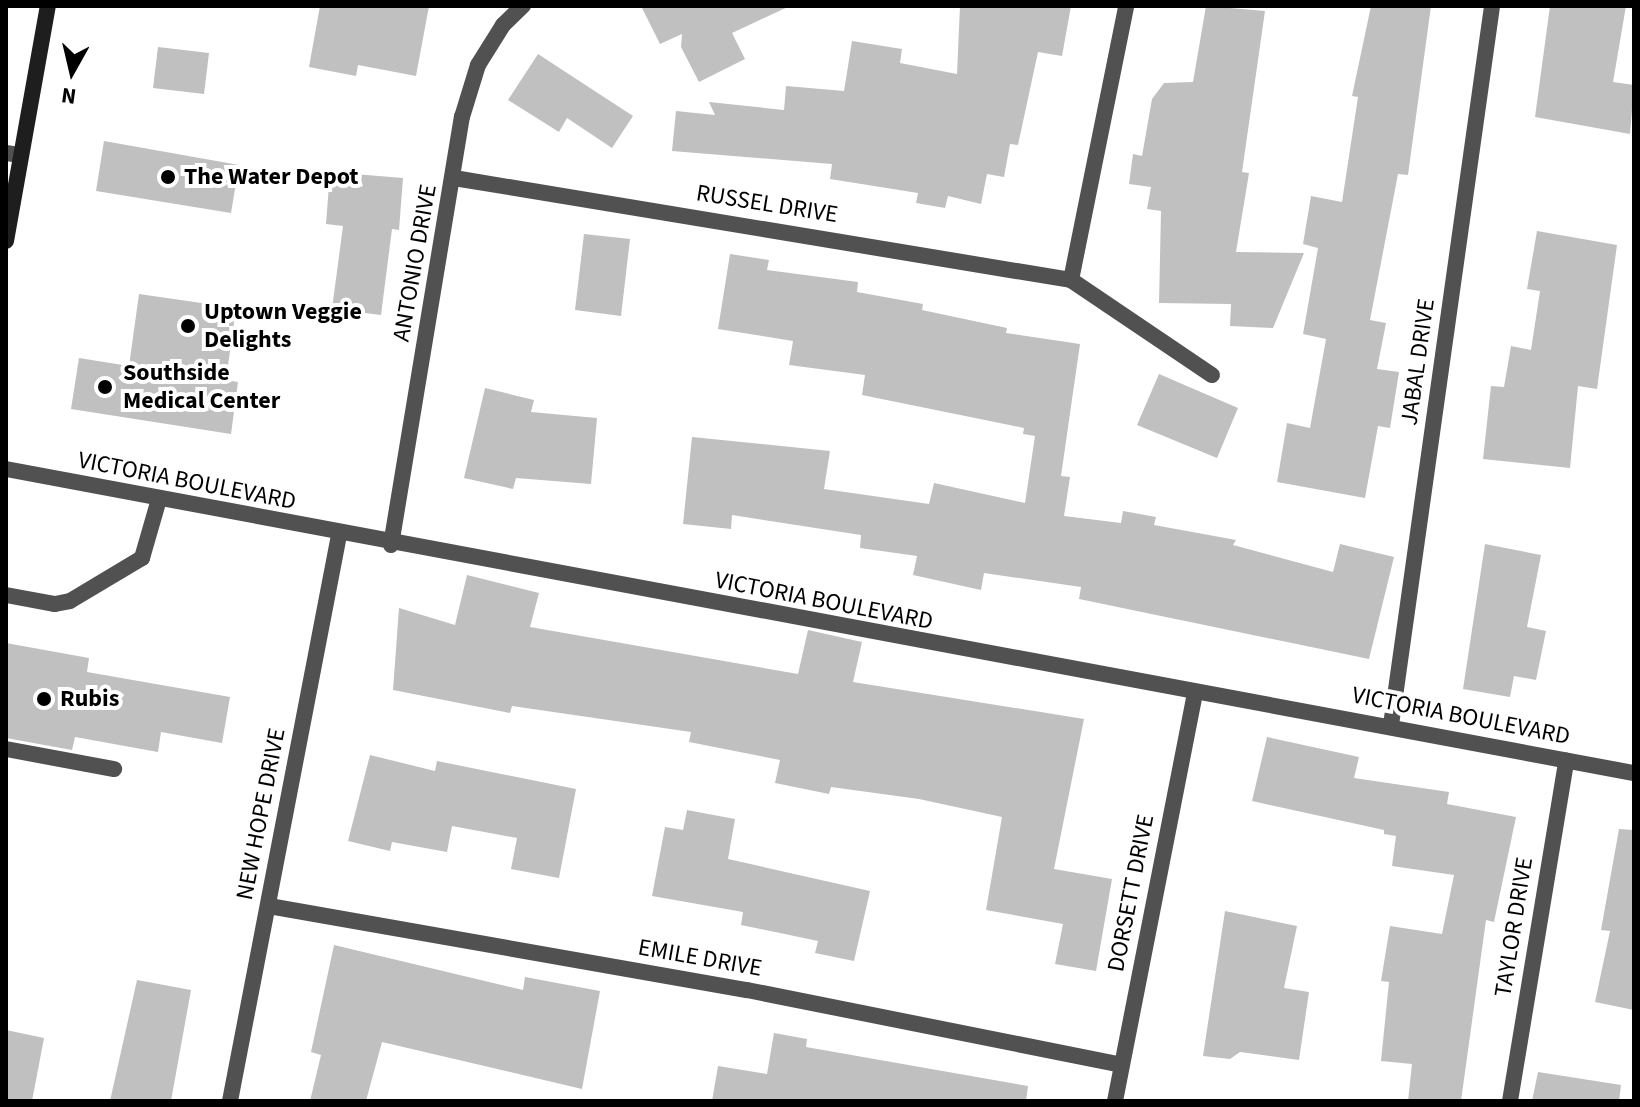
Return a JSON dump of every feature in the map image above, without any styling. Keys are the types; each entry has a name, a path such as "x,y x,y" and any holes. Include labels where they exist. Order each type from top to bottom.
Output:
{"main road":[{"path":"6,241 14,154 48,6"}],"street":[{"name":"ANTONIO DRIVE","path":"391,545 462,117 478,65 503,25 523,6"},
{"path":"1071,280 1126,6"},
{"name":"JABAL DRIVE","path":"1391,725 1492,6"},
{"name":"RUSSEL DRIVE","path":"454,178 1071,280 1212,375"},
{"name":"VICTORIA BOULEVARD","path":"6,469 391,545 1195,694 1391,725 1634,773"},
{"path":"6,595 70,601 142,558 159,499"},
{"name":"NEW HOPE DRIVE","path":"230,1101 339,535"},
{"name":"DORSETT DRIVE","path":"1115,1101 1195,694"},
{"path":"6,749 114,769"},
{"name":"TAYLOR DRIVE","path":"1510,1101 1566,761"},
{"name":"EMILE DRIVE","path":"269,906 747,990 1122,1065"}],"building":[{"path":"320,6 429,6 416,76 358,65 356,76 309,67"},
{"path":"641,6 790,6 732,33 745,59 699,82 681,47 682,34 660,44"},
{"path":"960,6 1071,6 1062,56 1038,52 1018,145 1010,144 1004,177 987,174 981,204 948,196 945,208 916,203 918,193 830,179 832,164 672,151 676,111 715,115 709,102 784,110 786,86 844,91 852,41 902,49 900,63 957,74"},
{"path":"1206,6 1265,11 1242,172 1249,173 1236,252 1304,253 1273,328 1230,326 1231,304 1159,303 1161,211 1147,209 1151,187 1129,184 1133,154 1142,156 1152,99 1164,83 1193,82"},
{"path":"1371,6 1431,6 1408,175 1398,174 1370,320 1386,323 1377,369 1399,372 1390,428 1378,426 1365,498 1277,482 1287,423 1310,428 1326,339 1303,334 1318,248 1303,244 1311,196 1342,202 1358,97 1352,96"},
{"path":"1550,6 1626,6 1613,82 1634,85 1630,134 1535,117"},
{"path":"158,47 209,53 204,94 153,88"},
{"path":"538,54 633,116 612,148 567,118 559,132 508,100"},
{"path":"104,141 239,165 231,213 96,191"},
{"path":"330,172 403,178 399,230 392,229 381,315 332,309 343,226 326,224"},
{"path":"1537,231 1617,245 1597,389 1578,386 1570,468 1483,459 1491,386 1504,387 1511,346 1531,350 1540,291 1527,289"},
{"path":"584,234 630,239 621,316 575,310"},
{"path":"730,254 769,260 767,270 858,282 857,292 923,304 922,310 1007,328 1006,333 1080,344 1061,476 1070,477 1064,516 1121,523 1123,511 1156,517 1154,525 1236,540 1233,545 1333,572 1340,544 1394,557 1369,659 1079,599 1081,587 984,573 981,590 913,575 917,556 860,548 861,535 732,515 731,529 683,524 692,437 830,451 824,489 929,504 934,483 1025,503 1035,436 1023,434 1024,428 862,395 865,375 789,365 793,341 718,329"},
{"path":"139,294 236,308 226,380 238,382 231,434 71,409 79,358 129,366"},
{"path":"1159,374 1238,408 1217,458 1137,425"},
{"path":"485,388 534,400 531,412 597,418 591,484 516,478 513,489 464,478"},
{"path":"1485,544 1541,555 1527,627 1546,631 1536,680 1514,676 1510,697 1463,689"},
{"path":"467,575 539,593 530,627 798,674 808,630 862,642 853,682 1084,719 1054,869 1112,879 1096,971 1055,964 1063,924 986,910 1002,817 919,799 831,787 829,794 775,783 780,760 689,742 691,732 512,706 510,713 393,690 399,608 455,625"},
{"path":"6,643 89,658 87,672 230,697 222,743 161,732 158,752 75,737 72,750 6,738"},
{"path":"1267,737 1359,757 1354,778 1449,792 1447,804 1516,817 1494,922 1486,920 1461,1101 1408,1101 1412,1064 1381,1061 1389,982 1381,981 1390,926 1442,934 1454,875 1392,866 1396,836 1384,834 1384,830 1252,801"},
{"path":"370,755 435,771 437,761 576,789 559,878 511,869 517,838 452,826 447,852 392,842 390,851 348,841"},
{"path":"687,810 735,819 728,859 870,891 854,961 815,953 818,941 741,925 743,912 652,896 665,827 683,830"},
{"path":"1619,829 1634,830 1634,1010 1595,1002 1610,931 1601,930"},
{"path":"1225,911 1297,926 1284,988 1309,992 1299,1060 1240,1052 1230,1059 1203,1056"},
{"path":"334,945 523,990 525,977 600,991 582,1089 382,1042 366,1101 310,1101 321,1055 311,1052"},
{"path":"137,980 191,990 171,1101 110,1101"},
{"path":"6,1030 44,1038 32,1101 6,1101"},
{"path":"774,1033 807,1039 806,1047 1028,1086 1026,1101 712,1101 718,1066 767,1074"},
{"path":"1538,1072 1621,1085 1619,1101 1532,1101"}],"place":[{"name":"The Water Depot","path":"168,177"},
{"name":"Uptown Veggie Delights","path":"188,326"},
{"name":"Southside Medical Center","path":"105,387"},
{"name":"Rubis","path":"44,699"}]}
